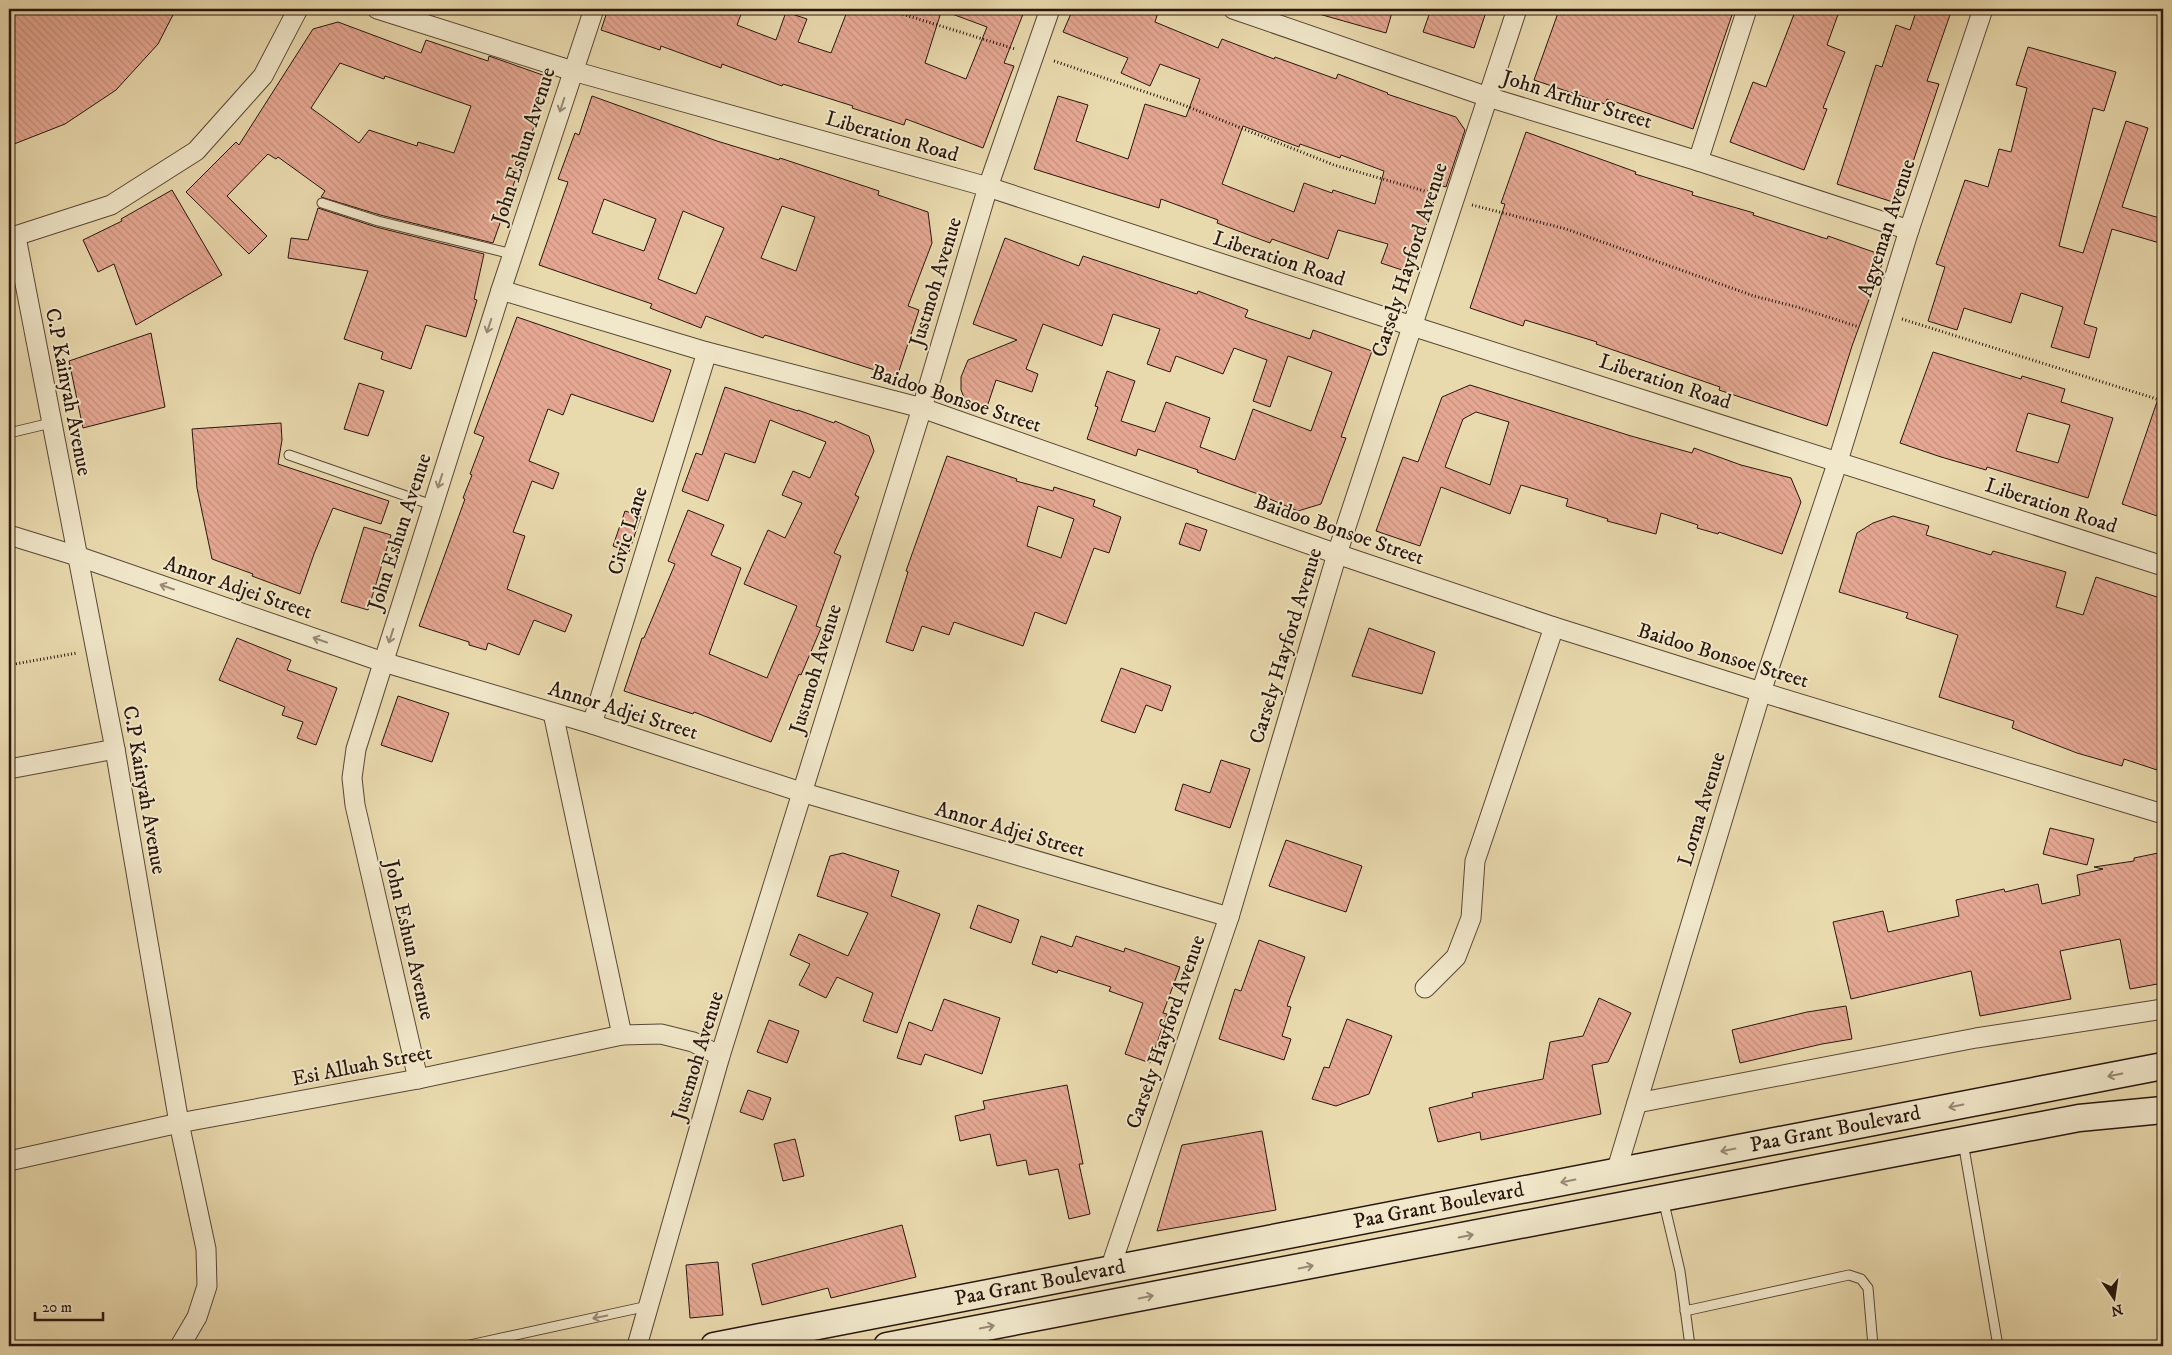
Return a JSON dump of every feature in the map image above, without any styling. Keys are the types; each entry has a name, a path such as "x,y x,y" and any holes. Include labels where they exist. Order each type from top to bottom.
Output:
{"main road":[{"name":"Paa Grant Boulevard","path":"714,1346 2163,1066"},
{"path":"2072,1083 2079,1118"},
{"name":"Paa Grant Boulevard","path":"887,1346 1963,1142 2079,1118 2163,1110"},
{"path":"1384,1216 1391,1251"}],"street":[{"path":"12,237 111,206 196,150 264,76 298,9"},
{"name":"Liberation Road","path":"377,9 419,15 573,72 988,187 1412,326 2163,566"},
{"name":"John Eshun Avenue","path":"418,1078 355,805 352,778 356,749 500,290 594,9"},
{"name":"Justmoh Avenue","path":"637,1346 720,1056 801,792 922,408 988,187 1050,9"},
{"name":"John Arthur Street","path":"1233,9 1287,17 1488,96 1698,161 1909,230"},
{"name":"Carsely Hayford Avenue","path":"1110,1269 1229,917 1337,554 1517,9"},
{"path":"1698,161 1747,9"},
{"name":"Agyeman Avenue","path":"1838,461 1909,230 1983,9"},
{"name":"C.P Kainyah Avenue","path":"12,237 51,423 115,749 179,1123 206,1249 207,1286 197,1317 180,1346"},
{"name":"Baidoo Bonsoe Street","path":"500,290 706,352 922,408 1337,554 1554,627 2163,814"},
{"name":"Civic Lane","path":"592,724 706,352"},
{"name":"Lorna Avenue","path":"1616,1172 1761,692 1838,461"},
{"name":"Annor Adjei Street","path":"9,535 77,556 383,662 592,724 801,792 1229,917"},
{"path":"1424,988 1456,957 1471,918 1475,861 1554,627"},
{"path":"553,713 622,1035"},
{"path":"9,769 115,749"},
{"path":"1637,1103 1976,1038 2163,1010"},
{"name":"Esi Alluah Street","path":"9,1161 179,1123 418,1078 622,1035 661,1034 693,1042 720,1056"}],"lane":[{"path":"322,203 378,221 512,254"},
{"path":"9,434 51,423"},
{"path":"289,455 432,506"},
{"path":"1963,1142 1998,1346"},
{"path":"1662,1199 1680,1271 1690,1346"},
{"path":"1684,1311 1849,1275 1861,1279 1868,1288 1873,1346"},
{"path":"465,1346 648,1306"}],"path":[{"path":"886,9 1034,54 1181,104 1334,165 1566,229 1754,296 1797,307 1862,328 1884,313 2163,401"},
{"path":"9,665 95,650"}],"building":[{"path":"9,9 176,9 158,44 116,90 65,124 9,146"},
{"path":"608,9 743,9 737,25 776,40 786,12 807,19 798,42 831,53 848,9 942,9 925,63 966,79 987,27 944,11 945,9 1025,9 1004,63 1014,66 983,148 906,119 904,125 852,108 853,106 783,84 782,86 722,64 721,68 661,46 660,50 601,30"},
{"path":"1073,9 1159,9 1155,22 1218,48 1222,39 1274,59 1275,57 1336,79 1338,74 1387,94 1456,117 1465,130 1446,187 1439,185 1411,273 1381,263 1388,244 1338,230 1328,259 1272,239 1270,243 1217,223 1218,220 1161,199 1159,208 1034,169 1058,96 1088,105 1076,141 1128,159 1145,104 1186,117 1200,79 1160,64 1150,86 1121,73 1128,58 1063,32","holes":["1243,126 1299,147 1300,144 1340,158 1341,155 1384,171 1375,204 1333,190 1332,193 1304,183 1294,212 1222,184"]},
{"path":"1320,9 1393,9 1386,33 1319,14"},
{"path":"1431,9 1487,9 1474,48 1423,32"},
{"path":"1566,9 1734,9 1693,129 1607,99 1605,104 1534,80 1558,13 1564,15"},
{"path":"1796,9 1840,9 1827,45 1845,52 1823,108 1827,109 1804,170 1730,142 1753,82 1766,87"},
{"path":"1917,9 1952,9 1927,81 1939,84 1899,204 1837,184 1876,65 1882,67 1896,25 1910,30"},
{"path":"338,22 421,53 426,40 488,61 489,56 551,78 493,243 380,215 321,197 325,191 278,157 276,159 268,154 227,196 267,236 249,254 186,192 236,142 239,145 313,29","holes":["340,63 384,79 385,76 471,106 454,153 418,142 417,146 369,130 359,143 311,108"]},
{"path":"2028,47 2116,72 2104,111 2093,108 2059,246 2083,253 2126,121 2148,128 2122,207 2163,219 2163,244 2112,229 2084,324 2097,328 2089,358 2051,347 2063,307 2021,293 2011,323 1964,308 1957,330 1928,321 1945,267 1936,264 1965,180 1988,187 1999,149 2011,152 2027,88 2016,85"},
{"path":"592,96 717,141 779,160 780,158 879,191 878,195 928,212 932,243 908,306 919,310 897,377 765,335 763,338 706,316 701,328 650,308 652,304 539,265 568,182 558,179 575,133 579,135","holes":["604,199 656,219 644,251 592,233","782,206 815,217 796,271 761,258","683,211 724,228 696,294 658,279"]},
{"path":"1526,132 1636,172 1635,174 1693,192 1692,195 1754,213 1753,215 1827,239 1828,236 1885,256 1852,346 1827,426 1719,390 1720,387 1596,344 1597,342 1525,320 1523,326 1470,308 1505,204 1501,203"},
{"path":"172,190 222,275 136,325 114,264 98,272 83,240 122,221 121,219"},
{"path":"318,208 376,227 484,254 474,299 477,300 466,337 426,325 411,369 381,359 383,352 344,339 368,271 288,258 291,238 308,240"},
{"path":"1005,238 1079,266 1083,256 1197,294 1198,291 1248,310 1245,317 1310,339 1313,330 1372,351 1341,437 1346,438 1321,504 1298,511 1197,472 1198,470 1138,449 1136,456 1087,439 1098,407 1095,406 1107,371 1135,381 1121,421 1155,432 1166,402 1210,418 1200,447 1235,460 1253,409 1311,431 1332,372 1288,356 1270,407 1253,401 1267,360 1234,348 1223,374 1176,356 1170,372 1147,364 1160,329 1113,314 1102,346 1043,324 1026,369 1038,374 1032,392 996,380 987,407 965,400 961,390 961,377 968,360 1017,340 973,324"},
{"path":"517,317 671,370 653,422 571,394 563,415 548,409 529,461 559,473 553,489 532,481 513,532 525,536 507,589 572,615 565,632 534,620 519,655 488,643 486,650 469,645 469,642 419,626 465,499 463,498 472,475 470,474 484,437 474,433"},
{"path":"151,333 165,407 83,428 69,361"},
{"path":"1933,352 2021,379 2022,376 2065,389 2061,402 2113,418 2088,498 1987,467 1986,470 1941,457 1900,443","holes":["2028,413 2070,425 2058,463 2016,451"]},
{"path":"359,383 384,391 368,436 344,429"},
{"path":"1470,385 1631,436 1692,453 1694,448 1741,465 1791,478 1801,502 1782,554 1719,532 1718,534 1697,528 1698,525 1661,513 1656,534 1607,521 1608,519 1566,506 1568,499 1521,485 1510,514 1441,487 1420,546 1376,531 1403,457 1418,462 1442,397","holes":["1476,412 1509,422 1490,485 1445,467 1463,419"]},
{"path":"725,387 834,423 835,421 869,436 874,451 855,495 859,497 834,553 841,556 816,626 821,628 801,675 799,674 771,742 694,712 693,714 624,691 642,638 644,638 675,564 668,561 688,510 724,525 711,555 741,568 709,654 767,678 797,606 744,584 768,530 785,538 802,503 782,495 793,471 810,478 826,442 770,420 755,463 725,453 708,501 682,491 696,453 702,455"},
{"path":"2160,393 2163,393 2163,518 2122,504"},
{"path":"281,423 282,440 278,464 389,501 381,524 333,508 300,594 212,559 197,488 192,429"},
{"path":"947,456 1017,479 1016,481 1053,491 1054,487 1095,500 1093,506 1121,517 1109,553 1094,548 1066,624 1035,612 1023,646 954,622 949,635 922,626 913,651 886,642 908,572 906,571","holes":["1038,506 1074,519 1061,558 1027,546"]},
{"path":"625,511 641,516 629,552 613,546"},
{"path":"1893,516 1929,526 1926,535 1991,555 1993,551 2066,572 2056,607 2083,615 2096,577 2163,599 2163,772 2124,759 2122,766 2077,753 2012,728 2014,721 1939,697 1958,635 1906,618 1908,613 1839,592 1857,533 1873,523"},
{"path":"1186,523 1207,530 1200,551 1179,544"},
{"path":"364,527 391,535 368,610 341,602"},
{"path":"1369,628 1435,652 1422,694 1352,676"},
{"path":"237,638 291,660 287,670 337,688 316,745 297,738 303,722 282,715 285,707 219,680"},
{"path":"1121,668 1171,686 1162,711 1146,705 1135,733 1101,721"},
{"path":"398,696 449,713 432,762 381,745"},
{"path":"1221,760 1250,769 1230,828 1175,810 1183,784 1210,793"},
{"path":"2050,828 2094,839 2087,865 2043,854"},
{"path":"1286,840 1362,866 1346,912 1269,886"},
{"path":"2163,852 2163,983 2130,989 2120,939 2060,951 2071,999 1980,1016 1971,971 1851,999 1833,922 1883,911 1888,932 1959,916 1956,900 2004,889 2005,892 2038,884 2042,904 2080,895 2077,875 2103,869 2094,867 2134,861 2134,858"},
{"path":"843,853 899,871 891,896 940,914 897,1033 863,1021 873,993 837,977 826,998 799,985 810,964 790,955 799,934 848,956 868,913 817,896 830,856"},
{"path":"978,905 1019,920 1011,943 970,928"},
{"path":"1041,936 1072,947 1076,936 1124,952 1125,948 1180,967 1163,1013 1167,1014 1150,1063 1125,1054 1143,1003 1109,991 1111,987 1058,970 1057,973 1032,964"},
{"path":"1259,940 1305,957 1287,1006 1291,1007 1282,1036 1291,1039 1284,1060 1219,1039 1235,989 1241,991"},
{"path":"1599,998 1631,1013 1608,1062 1592,1065 1601,1114 1481,1140 1480,1132 1438,1142 1429,1108 1473,1097 1472,1093 1543,1079 1550,1042 1583,1036"},
{"path":"944,999 1000,1018 982,1074 925,1054 921,1065 897,1058 909,1022 932,1031"},
{"path":"1846,1006 1852,1039 1740,1063 1732,1030 1807,1012"},
{"path":"1347,1019 1392,1036 1369,1094 1336,1106 1312,1099 1324,1067 1329,1068"},
{"path":"769,1020 799,1031 787,1063 757,1052"},
{"path":"1067,1085 1083,1164 1079,1164 1090,1214 1069,1219 1058,1169 1029,1175 1026,1160 997,1166 990,1134 960,1141 955,1116 985,1109 983,1101"},
{"path":"748,1090 771,1098 763,1120 740,1112"},
{"path":"1262,1131 1276,1210 1157,1231 1182,1145"},
{"path":"795,1139 804,1176 783,1181 774,1144"},
{"path":"902,1225 916,1277 831,1298 828,1288 762,1305 752,1264"},
{"path":"718,1262 723,1315 690,1318 686,1265"}]}
